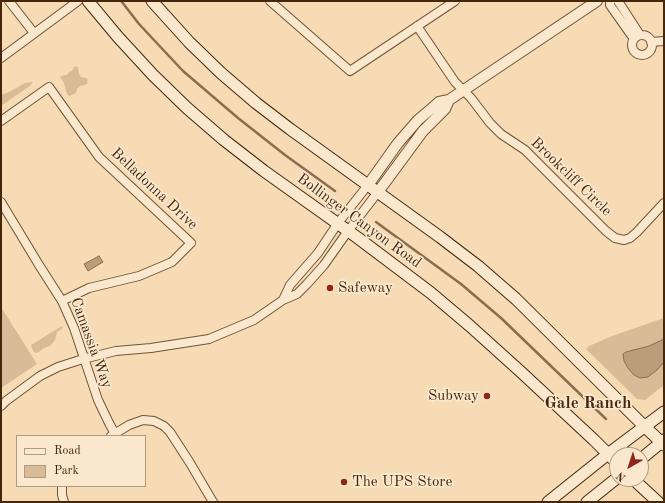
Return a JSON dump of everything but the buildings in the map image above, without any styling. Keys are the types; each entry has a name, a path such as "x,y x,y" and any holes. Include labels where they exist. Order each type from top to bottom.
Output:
{"main road":[{"name":"Bollinger Canyon Road","path":"88,1 118,37 153,75 187,108 224,140 264,171 419,283 465,321 608,454"},
{"path":"152,1 189,42 256,104 440,237 478,266 516,299 644,426 663,442 649,453"},
{"path":"548,502 664,412"},
{"path":"587,502 609,484"},
{"path":"642,487 658,502"}],"street":[{"path":"9,1 34,33"},
{"path":"1,58 78,1"},
{"path":"270,1 350,71 455,1"},
{"path":"284,300 290,285 318,253 338,223 398,143 418,120 440,102 449,100 597,1"},
{"path":"610,1 610,4 637,37"},
{"path":"618,1 637,37"},
{"name":"Brookcliff Circle","path":"417,26 455,82 471,98 490,123 501,134 525,150 606,231 615,238 624,240 630,238 664,203"},
{"path":"643,35 651,42 651,48 649,51 641,55 633,50 632,44 637,37 643,35"},
{"path":"651,42 664,41"},
{"name":"Belladonna Drive","path":"1,121 49,87 99,157 191,243 172,262 139,276 89,288 62,300"},
{"path":"1,406 40,376 58,367 116,351 151,348 209,339 254,320 284,300 297,294 324,265 423,131 445,109 449,100"},
{"name":"Camassia Way","path":"1,202 38,265 62,300 74,328 83,359 98,400 113,435"},
{"path":"113,435 129,425 143,420 154,421 164,426 170,432 190,463 213,502"},
{"path":"62,487 64,502"}],"green space":[{"path":"76,66 78,67 81,77 88,79 88,83 80,86 76,93 69,96 60,77 67,75"},
{"path":"33,82 1,106 1,95 25,83"},
{"path":"1,307 37,364 1,388"},
{"path":"664,318 664,385 645,400 637,399 586,349 589,346 612,336"},
{"path":"62,326 63,328 57,332 55,340 50,346 36,353 33,351 31,345"}],"shaded area":[{"path":"99,256 103,262 88,271 84,264"},
{"path":"664,339 664,362 648,377 640,378 634,375 624,361 623,354 649,346"}],"waterway":[{"path":"122,2 139,24 183,71 238,118 285,155 335,191"},
{"path":"376,222 461,284 501,318 606,419"}],"place":[{"name":"Safeway","path":"330,288"},
{"name":"Subway","path":"487,396"},
{"name":"The UPS Store","path":"344,482"}],"district":[{"name":"Gale Ranch","path":"588,404"}]}
